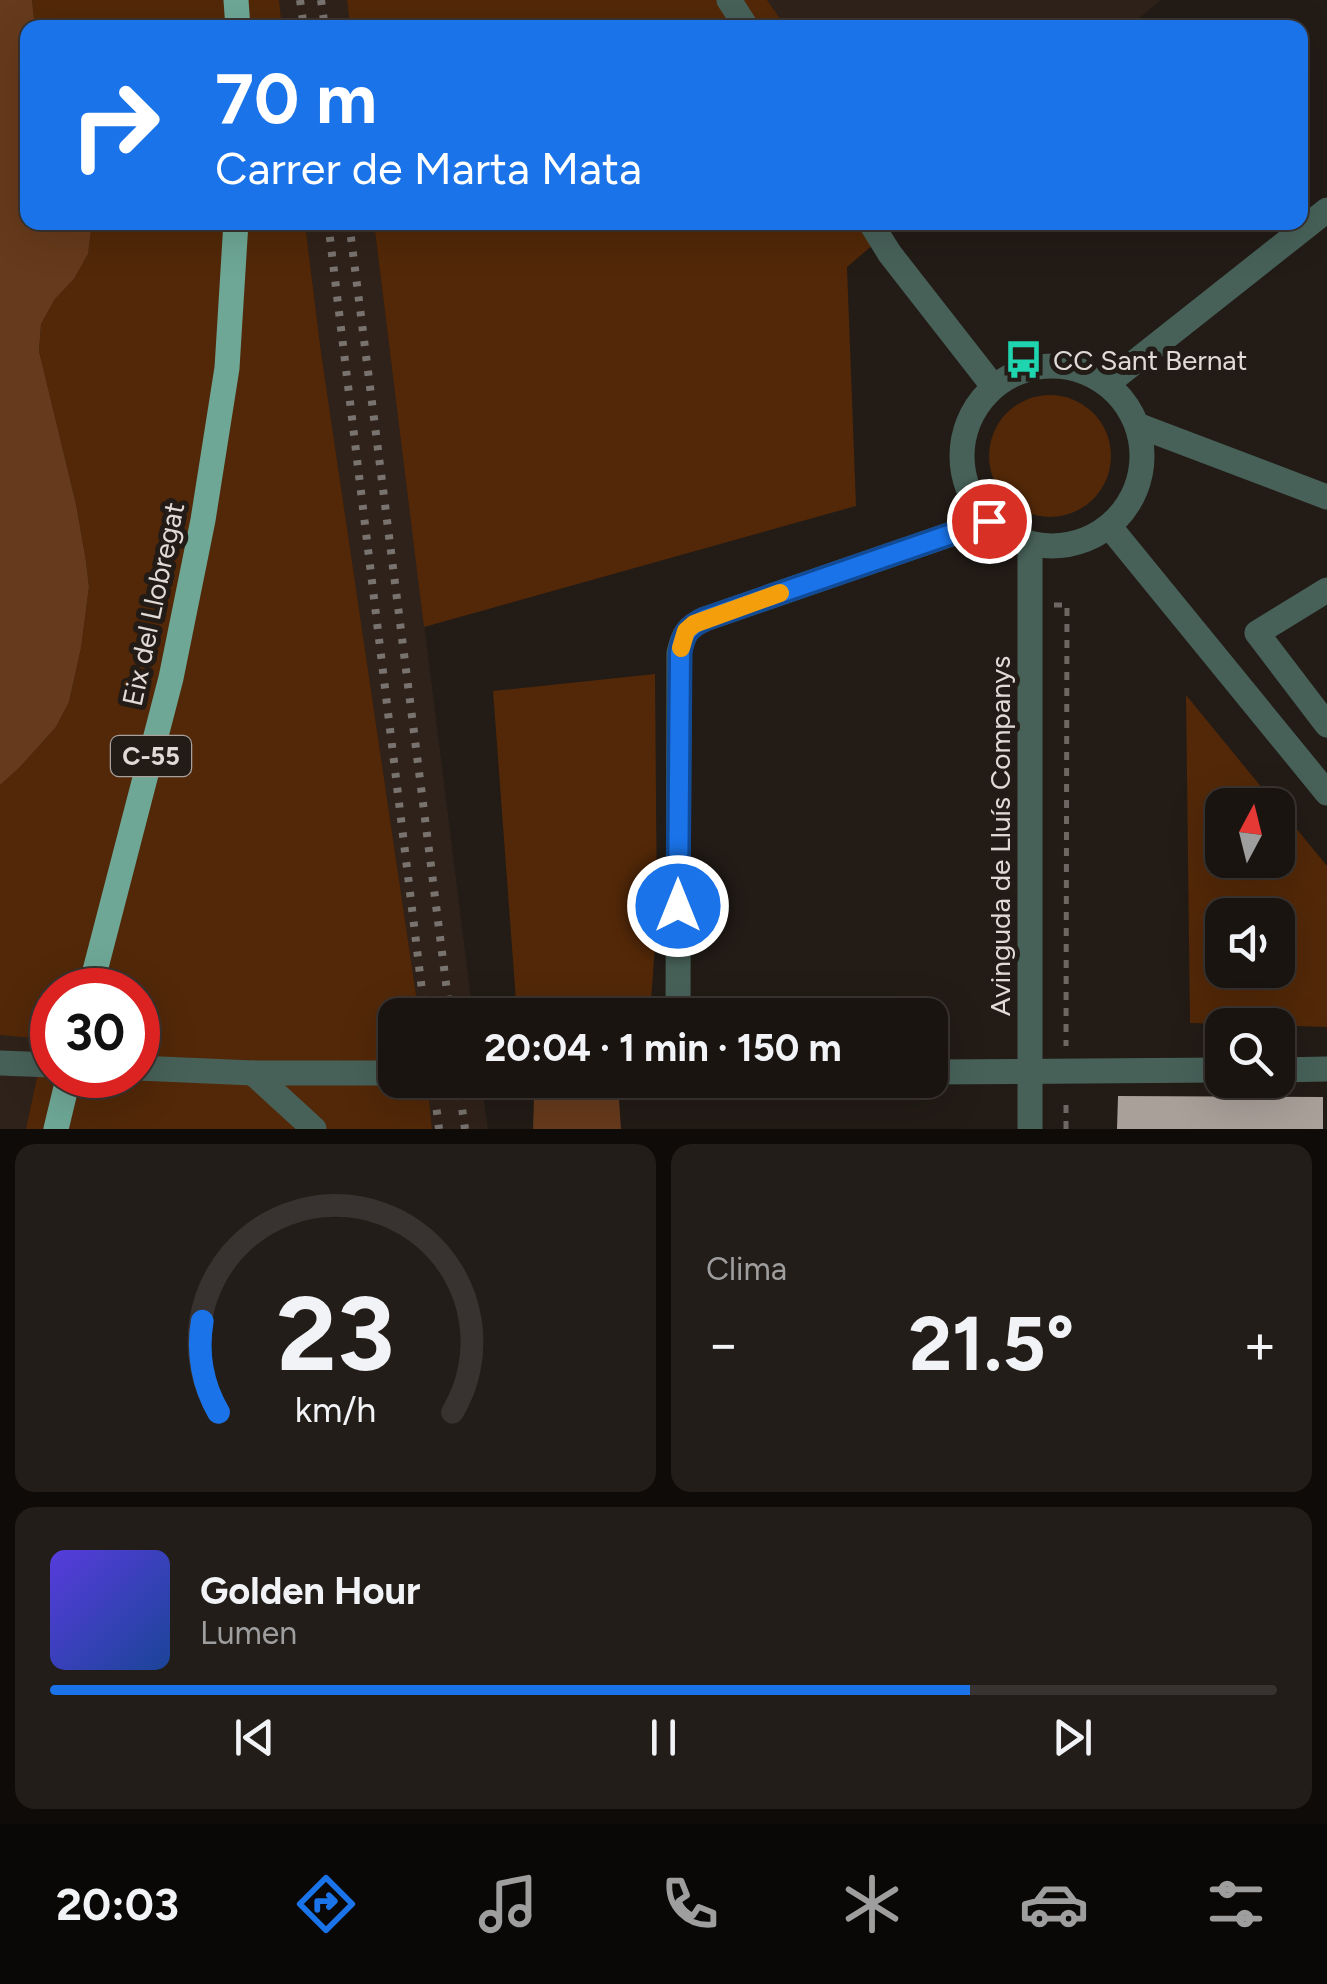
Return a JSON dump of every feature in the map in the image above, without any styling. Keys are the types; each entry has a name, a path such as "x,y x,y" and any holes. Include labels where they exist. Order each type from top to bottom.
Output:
{"main road":[{"name":"Eix del Llobregat","path":"96,968 171,678 203,520 227,368 236,230"},
{"path":"56,1129 63,1098"}],"street":[{"path":"875,230 994,386"},
{"path":"1107,384 1302,230"},
{"path":"1050,365 1080,370 1107,384 1125,402 1137,425 1142,452 1139,480 1128,506 1109,526 1085,540 1058,546 1030,544 989,521 974,502 964,479 961,454 965,428 976,405 994,386 1020,370 1050,365"},
{"path":"1137,425 1327,497"},
{"path":"678,998 680,653 686,631 705,619 989,521"},
{"path":"1109,526 1327,794"},
{"name":"Avinguda de Lluís Companys","path":"1030,544 1030,1129"},
{"path":"1327,590 1257,633 1327,725"},
{"path":"0,1063 30,1064"},
{"path":"160,1069 378,1073"},
{"path":"948,1072 1205,1070"},
{"path":"1295,1070 1327,1070"},
{"path":"253,1073 314,1129"}],"path":[{"path":"1030,605 1067,605 1066,1129"}],"shaded area":[{"path":"0,0 32,0 34,20 20,20 20,230 91,230 88,254 41,324 39,351 76,504 89,587 69,702 56,727 0,785"},
{"path":"32,0 279,0 281,20 34,20"},
{"path":"279,0 347,0 349,20 281,20"},
{"path":"347,0 767,0 781,20 349,20"},
{"path":"767,0 1161,0 1137,20 781,20"},
{"path":"91,230 306,230 416,998 378,998 378,1098 429,1098 432,1129 26,1129 33,1098 160,1098 160,968 30,968 30,1038 0,1035 0,785 56,727 69,702 89,587 76,504 39,351 41,324 55,299 74,279 88,254"},
{"path":"306,230 375,230 471,998 416,998"},
{"path":"375,230 891,230 847,267 856,506 424,627"},
{"path":"1050,395 1073,400 1093,413 1106,433 1111,456 1106,479 1093,499 1073,512 1050,517 1027,512 1007,499 994,479 989,456 994,433 1007,413 1027,400"},
{"path":"655,674 657,918 651,998 516,998 493,691"},
{"path":"1186,695 1262,788 1205,788 1205,878 1295,878 1295,827 1327,866 1327,1027 1295,1026 1295,1008 1205,1008 1205,1023 1190,1023"},
{"path":"0,1035 30,1037 33,1098 26,1129 0,1129"},
{"path":"429,1098 484,1098 488,1129 432,1129"},
{"path":"534,1099 619,1100 621,1129 533,1129"}],"building":[{"path":"1118,1096 1323,1097 1323,1129 1117,1129"}],"railway":[{"path":"300,0 303,20"},
{"path":"321,0 324,20"},
{"path":"329,230 423,998"},
{"path":"350,230 448,998"},
{"path":"435,1098 439,1129"},
{"path":"461,1098 465,1129"}],"slow traffic":[{"path":"681,648 686,631 694,624 780,593"}],"place":[{"name":"CC Sant Bernat","path":"1023,360"}],"route":[{"path":"678,906 680,653 686,631 705,619 989,521"}]}
